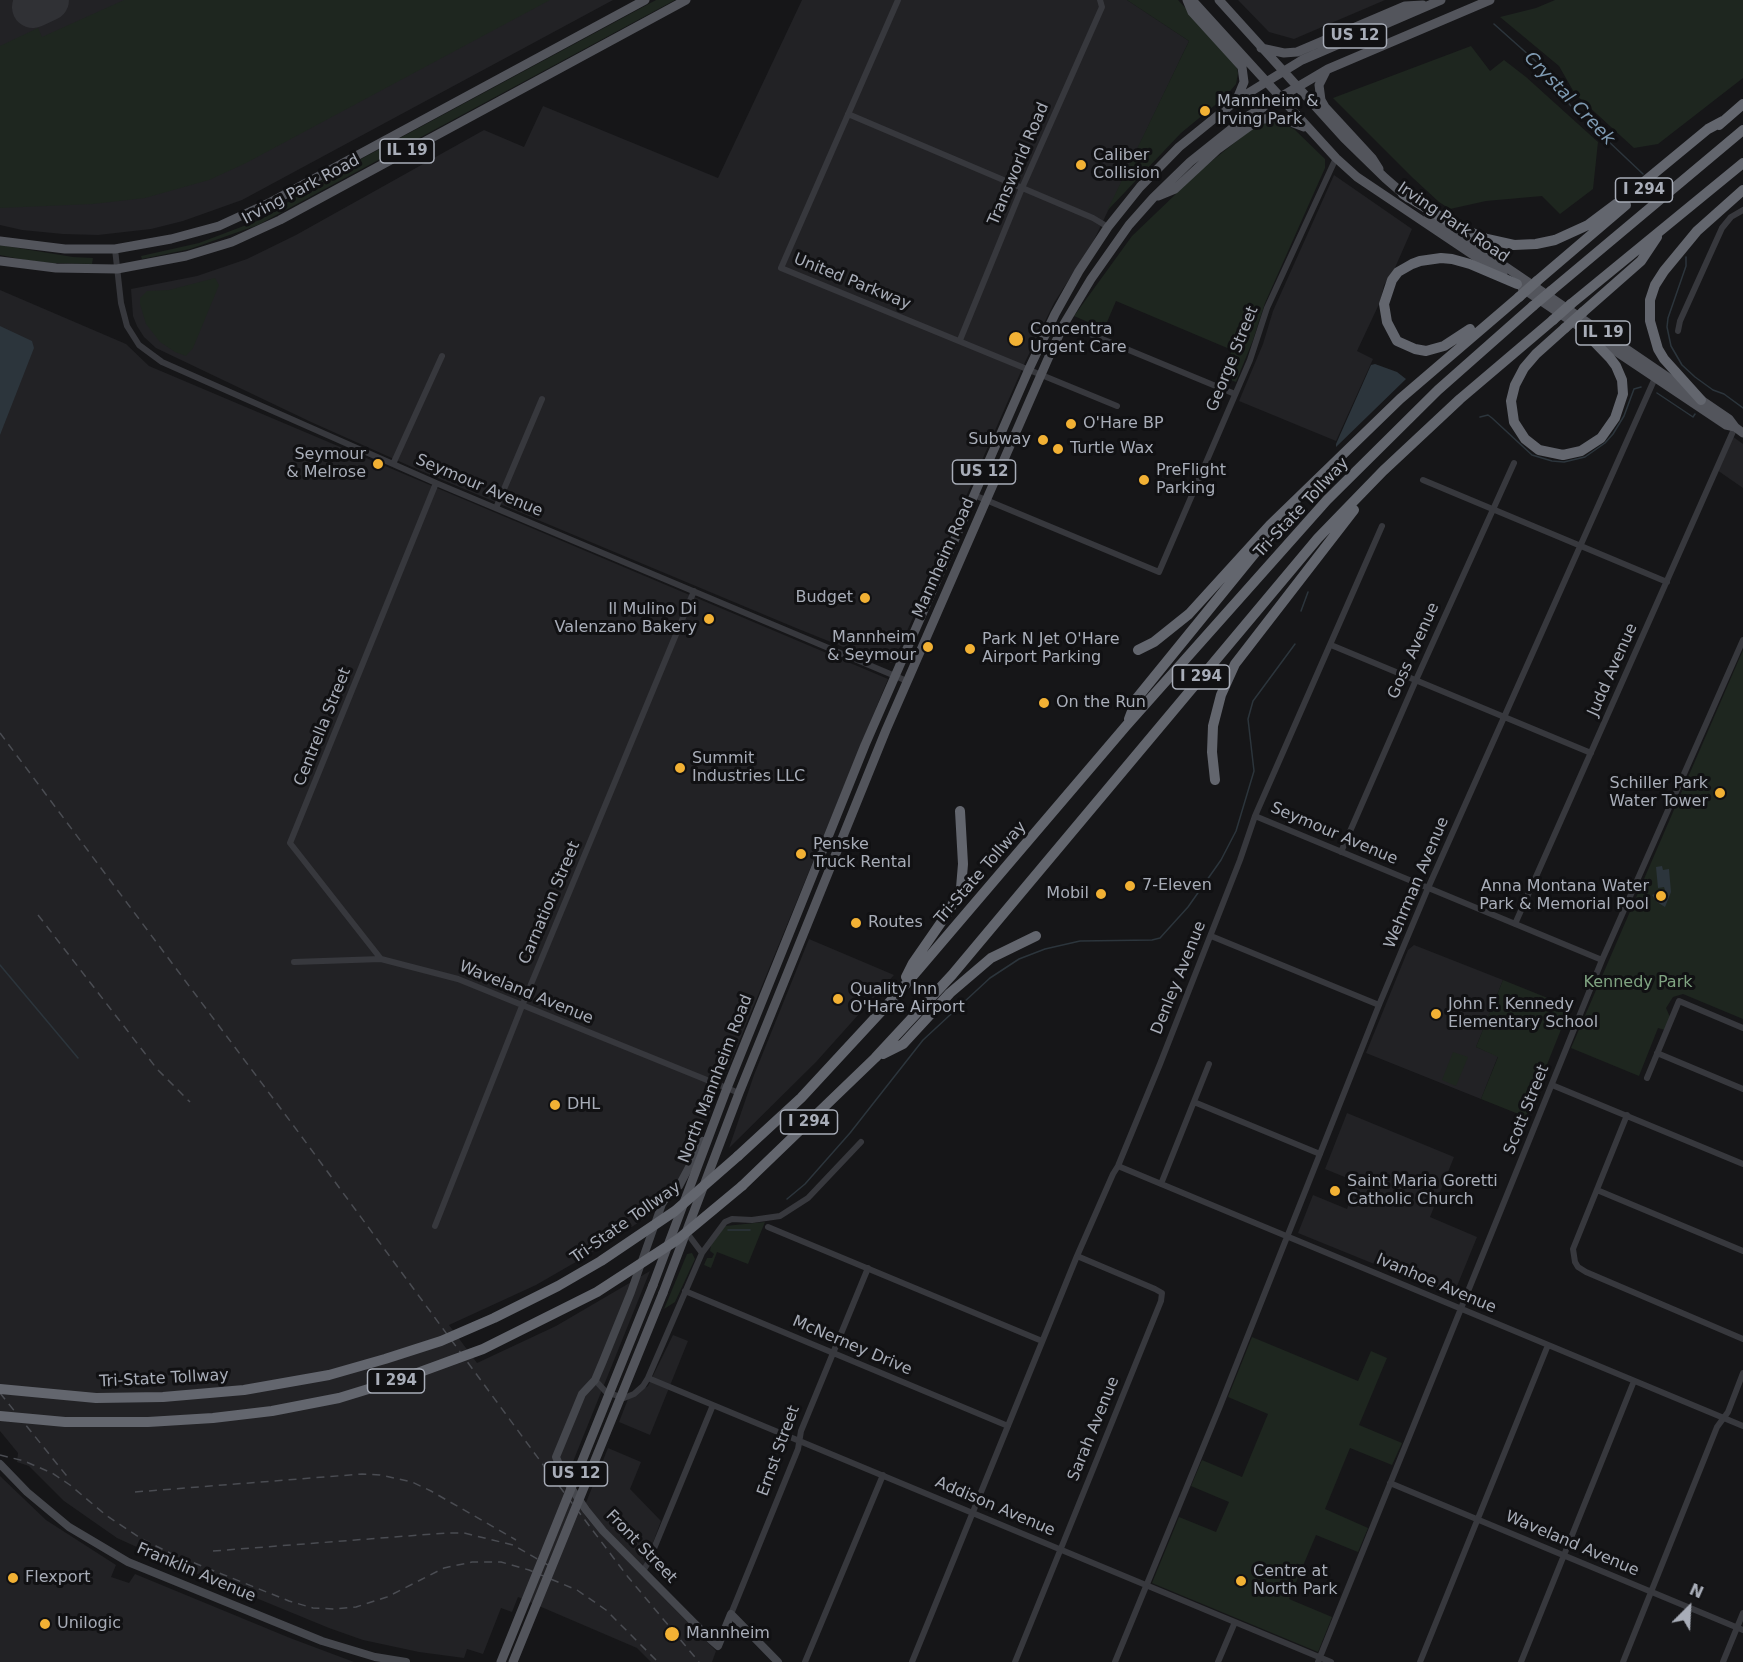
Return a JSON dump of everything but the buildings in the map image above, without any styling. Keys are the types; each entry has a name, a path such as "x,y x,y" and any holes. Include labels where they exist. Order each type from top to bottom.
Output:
{"highway":[{"name":"I 294","path":"1126,726 1137,698 1307,491 1400,399 1517,292 1564,257 1743,104"},
{"path":"1403,194 1456,226 1487,239 1514,245 1555,240 1588,225 1708,129 1723,121"},
{"name":"Tri-State Tollway","path":"0,1389 96,1398 163,1397 244,1390 329,1375 441,1341 494,1318 558,1286 601,1261 675,1211 801,1098 900,991 1126,726 1335,492 1438,390 1533,306 1743,130"},
{"name":"Tri-State Tollway","path":"0,1416 77,1422 148,1422 213,1418 339,1398 401,1379 483,1349 597,1292 676,1240 742,1186 875,1058 952,975 1318,538 1383,471 1460,399 1571,304 1743,163"},
{"path":"1701,400 1664,359 1658,349 1650,321 1650,300 1655,285 1664,271 1691,238 1743,190"},
{"path":"1580,327 1616,366 1622,380 1623,394 1615,418 1600,438 1581,451 1563,455 1539,450 1525,439 1514,422 1511,400 1515,385 1524,368 1564,328 1641,261 1664,227"},
{"path":"1452,259 1517,292 1462,336 1444,346 1426,351 1415,349 1397,340 1390,331 1385,314 1384,304 1392,280 1398,272 1420,261 1452,259"},
{"path":"1215,780 1212,752 1213,726 1221,695 1235,664 1383,471"},
{"path":"1138,650 1154,642 1189,614 1270,525 1307,491"},
{"path":"900,991 913,963 939,928 961,888 963,864 960,811"},
{"path":"875,1058 903,1044 958,986 991,958 1036,936"}],"main road":[{"name":"Irving Park Road","path":"0,241 65,249 115,249 171,240 239,218 645,0"},
{"name":"Irving Park Road","path":"0,261 56,268 117,268 147,264 212,249 256,232 686,0"},
{"path":"1187,0 1192,12 1242,67 1244,82 1237,100"},
{"name":"Irving Park Road","path":"1192,0 1308,129 1357,177 1517,292 1580,327 1726,425 1739,430"},
{"name":"Irving Park Road","path":"1219,0 1344,138 1403,194 1437,221 1729,419 1739,430"},
{"name":"Mannheim Road","path":"895,675 1055,314 1108,227 1140,187 1165,161 1237,100 1266,81 1331,47 1441,0"},
{"name":"Mannheim Road","path":"907,681 1064,324 1091,279 1129,225 1153,198 1220,136 1280,96 1328,69 1490,0"},
{"path":"1262,48 1296,52 1405,6 1430,5"},
{"path":"1328,69 1319,85 1321,100 1372,158 1384,178"},
{"path":"1153,198 1175,189 1218,149 1258,120 1278,117 1308,129"},
{"name":"North Mannheim Road","path":"501,1662 653,1285 727,1088 895,675"},
{"name":"North Mannheim Road","path":"513,1662 687,1233 739,1093 907,681"}],"street":[{"name":"United Parkway","path":"898,0 781,268 1117,406"},
{"name":"Transworld Road","path":"960,340 1022,188 1102,7 1100,0"},
{"path":"848,114 1094,218 1108,227"},
{"name":"George Street","path":"986,500 1159,572 1255,348 1267,308 1336,158"},
{"path":"1678,331 1680,321 1722,228 1731,217 1743,210"},
{"name":"Seymour Avenue","path":"115,249 121,303 127,326 139,345 162,362 436,483 907,681"},
{"path":"1077,329 1235,394"},
{"path":"393,464 442,356"},
{"name":"Wehrman Avenue","path":"1115,1662 1428,888 1655,378"},
{"path":"496,508 542,399"},
{"name":"Judd Avenue","path":"1515,924 1667,582 1739,430"},
{"name":"Goss Avenue","path":"1341,852 1514,463"},
{"path":"1423,480 1667,582"},
{"name":"Centrella Street","path":"381,959 290,843 436,483"},
{"path":"974,495 986,500"},
{"name":"Denley Avenue","path":"912,1662 1077,1256 1118,1166 1211,936 1255,816 1382,526"},
{"name":"Carnation Street","path":"435,1226 522,1006 694,591"},
{"name":"Scott Street","path":"1319,1660 1602,960 1743,640"},
{"path":"1331,645 1591,753"},
{"name":"Seymour Avenue","path":"1255,816 1602,960"},
{"path":"1211,936 1379,1005"},
{"name":"Waveland Avenue","path":"294,962 381,959 458,979 739,1093"},
{"path":"1647,1078 1679,1001 1743,1028"},
{"path":"1657,1053 1743,1089"},
{"path":"1161,1184 1209,1064"},
{"path":"1552,1085 1743,1164"},
{"path":"1194,1102 1320,1154"},
{"path":"1627,1115 1573,1249 1575,1262 1578,1267 1743,1339"},
{"path":"715,1120 679,1186 669,1193 662,1204 631,1292 595,1380 606,1392 624,1398 634,1394 648,1378 702,1253 725,1222 732,1219 752,1220 780,1216 796,1207 808,1198 861,1142"},
{"name":"Ivanhoe Avenue","path":"1118,1166 1743,1426"},
{"path":"1597,1190 1743,1251"},
{"path":"662,1204 674,1196 686,1198"},
{"path":"768,1227 1042,1341"},
{"path":"687,1233 702,1253"},
{"name":"Sarah Avenue","path":"1015,1662 1161,1301 1162,1293 1077,1256"},
{"name":"Ernst Street","path":"718,1646 801,1431 868,1268"},
{"name":"McNerney Drive","path":"686,1291 1008,1426"},
{"path":"1420,1662 1548,1345"},
{"path":"1623,1662 1717,1427 1728,1412 1743,1374"},
{"name":"Addison Avenue","path":"648,1378 1146,1585 1319,1660 1331,1662"},
{"name":"Front Street","path":"595,1380 582,1394 556,1457 565,1479 586,1510 718,1646"},
{"path":"1521,1662 1634,1381"},
{"path":"643,1571 713,1405"},
{"name":"Franklin Avenue","path":"0,1464 69,1527 128,1562 322,1641 374,1659 406,1662"},
{"path":"805,1662 883,1475"},
{"name":"Waveland Avenue","path":"1390,1483 1740,1629"},
{"path":"1723,1662 1740,1629 1743,1613"},
{"path":"731,1614 778,1662"},
{"path":"1218,1662 1234,1622"}],"shaded area":[{"path":"0,0 613,0 242,200 183,221 151,229 98,235 22,230 0,225"},
{"path":"802,0 1127,0 1189,41 1094,240 1054,303 1026,360 893,663 883,663 796,628 421,471 311,422 156,348 144,337 137,326 133,316 131,289 197,276 247,259 296,235 484,130 524,147 543,106 718,178"},
{"path":"1238,0 1385,0 1294,39 1269,32"},
{"path":"1334,175 1412,229 1394,270 1384,285 1380,302 1357,351 1373,359 1336,441 1239,401 1263,344 1273,311"},
{"path":"0,290 126,344 149,366 888,679 676,1195 644,1219 588,1255 536,1285 449,1325 477,1363 556,1326 650,1271 564,1484 586,1517 601,1534 716,1651 712,1662 651,1662 637,1648 518,1597 512,1612 501,1608 483,1654 467,1649 464,1658 419,1652 363,1640 183,1568 117,1538 64,1501 29,1466 17,1462 18,1453 0,1431"},
{"path":"0,326 32,341 34,348 0,435"},
{"path":"1375,364 1397,372 1406,379 1336,447 1371,365"},
{"path":"1732,436 1743,444 1743,488 1717,470"},
{"path":"1662,866 1663,870 1669,869 1671,892 1665,907 1652,895 1665,890 1664,887 1658,888 1656,867"},
{"path":"809,939 894,975 816,1062 729,1148 754,1075"},
{"name":"John F. Kennedy Elementary School","path":"1414,945 1503,980 1476,1047 1498,1056 1481,1099 1366,1053 1408,950"},
{"path":"1347,1113 1454,1157 1430,1217 1477,1237 1453,1296 1298,1233 1313,1195 1347,1209 1357,1182 1325,1169"},
{"path":"673,1335 688,1341 650,1435 619,1422 628,1399 648,1386"},
{"path":"608,1448 641,1462 630,1489 661,1521 644,1567 592,1515 585,1505"},
{"path":"0,1476 46,1520 116,1565 111,1577 129,1583 135,1574 354,1662 0,1662"}],"green space":[{"path":"124,0 550,0 246,163 209,180 145,198 93,204 0,208 0,46 38,28 42,37"},
{"path":"656,0 675,0 258,225 190,249 142,259 141,256 199,243 262,219 324,179"},
{"path":"1127,0 1178,0 1235,60 1238,73 1236,84 1226,96 1181,133 1107,211 1189,41"},
{"path":"1555,0 1743,0 1743,78 1658,144 1634,148 1575,94 1559,66 1500,17 1536,8"},
{"path":"1471,46 1490,71 1504,60 1598,142 1593,189 1560,214 1542,196 1486,201 1450,209 1413,178 1333,98"},
{"path":"1267,122 1282,123 1294,129 1325,159 1325,168 1265,303 1236,382 1222,377 1232,350 1116,301 1104,329 1074,316 1132,236 1203,168 1253,128"},
{"path":"0,245 93,258 92,264 52,263 0,255"},
{"path":"215,278 219,285 193,348 186,356 160,342 146,324 140,298 147,291 169,290"},
{"name":"Kennedy Park","path":"1743,650 1743,1019 1683,994 1673,997 1666,1008 1670,1017 1665,1030 1658,1028 1639,1076 1571,1048"},
{"path":"1503,980 1570,1007 1526,1117 1481,1099 1498,1057 1476,1047"},
{"path":"1453,1052 1468,1057 1456,1086 1442,1080"},
{"path":"765,1222 748,1264 717,1252 711,1268 704,1265 707,1258 712,1258 714,1254 710,1251 711,1245 725,1226"},
{"path":"692,1253 695,1259 675,1302 664,1309 687,1254"},
{"path":"1252,1337 1358,1381 1371,1351 1387,1358 1359,1425 1402,1443 1392,1465 1350,1448 1325,1509 1368,1528 1358,1552 1316,1535 1289,1599 1332,1617 1318,1652 1152,1583 1179,1517 1216,1532 1229,1502 1191,1486 1202,1460 1242,1477 1268,1414 1228,1397"}],"waterway":[{"name":"Crystal Creek","path":"1494,24 1550,74 1570,105 1643,174"},
{"name":"Crystal Creek","path":"1686,257 1686,266 1668,318 1667,327 1671,346 1682,365 1695,377 1743,408"},
{"path":"1480,417 1488,415 1532,455 1564,462 1585,457 1605,443 1624,416 1634,389 1641,387"},
{"path":"1657,393 1693,417 1695,414"},
{"path":"1301,611 1308,592"},
{"path":"787,1199 805,1184 850,1133 923,1040 990,978 1019,959 1045,949 1080,941 1160,938 1188,907 1221,860 1236,831 1254,771 1248,719 1253,701 1295,644"},
{"path":"0,965 78,1058"},
{"path":"728,1230 750,1230"}],"runway":[{"path":"33,7 48,0"}],"railway":[{"path":"0,733 541,1462 628,1577 699,1662"},
{"path":"38,915 157,1069 190,1102"},
{"path":"0,1393 70,1480"},
{"path":"0,1455 24,1461 52,1473 107,1516 142,1539 172,1554 289,1601 313,1608 356,1607 387,1597 444,1568 472,1562 501,1562 529,1570 577,1590 606,1610 658,1662"},
{"path":"135,1492 362,1474 380,1475 412,1482 431,1491 516,1540"},
{"path":"213,1551 464,1533 513,1545 555,1569"}],"place":[{"name":"Mannheim & Irving Park","path":"1205,111"},
{"name":"Caliber Collision","path":"1081,165"},
{"name":"Concentra Urgent Care","path":"1016,339"},
{"name":"O'Hare BP","path":"1071,424"},
{"name":"Subway","path":"1043,440"},
{"name":"Turtle Wax","path":"1058,449"},
{"name":"Seymour & Melrose","path":"378,464"},
{"name":"PreFlight Parking","path":"1144,480"},
{"name":"Budget","path":"865,598"},
{"name":"Il Mulino Di Valenzano Bakery","path":"709,619"},
{"name":"Mannheim & Seymour","path":"928,647"},
{"name":"Park N Jet O'Hare Airport Parking","path":"970,649"},
{"name":"On the Run","path":"1044,703"},
{"name":"Summit Industries LLC","path":"680,768"},
{"name":"Schiller Park Water Tower","path":"1720,793"},
{"name":"Penske Truck Rental","path":"801,854"},
{"name":"7-Eleven","path":"1130,886"},
{"name":"Mobil","path":"1101,894"},
{"name":"Anna Montana Water Park & Memorial Pool","path":"1661,896"},
{"name":"Routes","path":"856,923"},
{"name":"Quality Inn O'Hare Airport","path":"838,999"},
{"name":"John F. Kennedy Elementary School","path":"1436,1014"},
{"name":"DHL","path":"555,1105"},
{"name":"Saint Maria Goretti Catholic Church","path":"1335,1191"},
{"name":"Flexport","path":"13,1578"},
{"name":"Centre at North Park","path":"1241,1581"},
{"name":"Unilogic","path":"45,1624"},
{"name":"Mannheim","path":"672,1634"}]}
